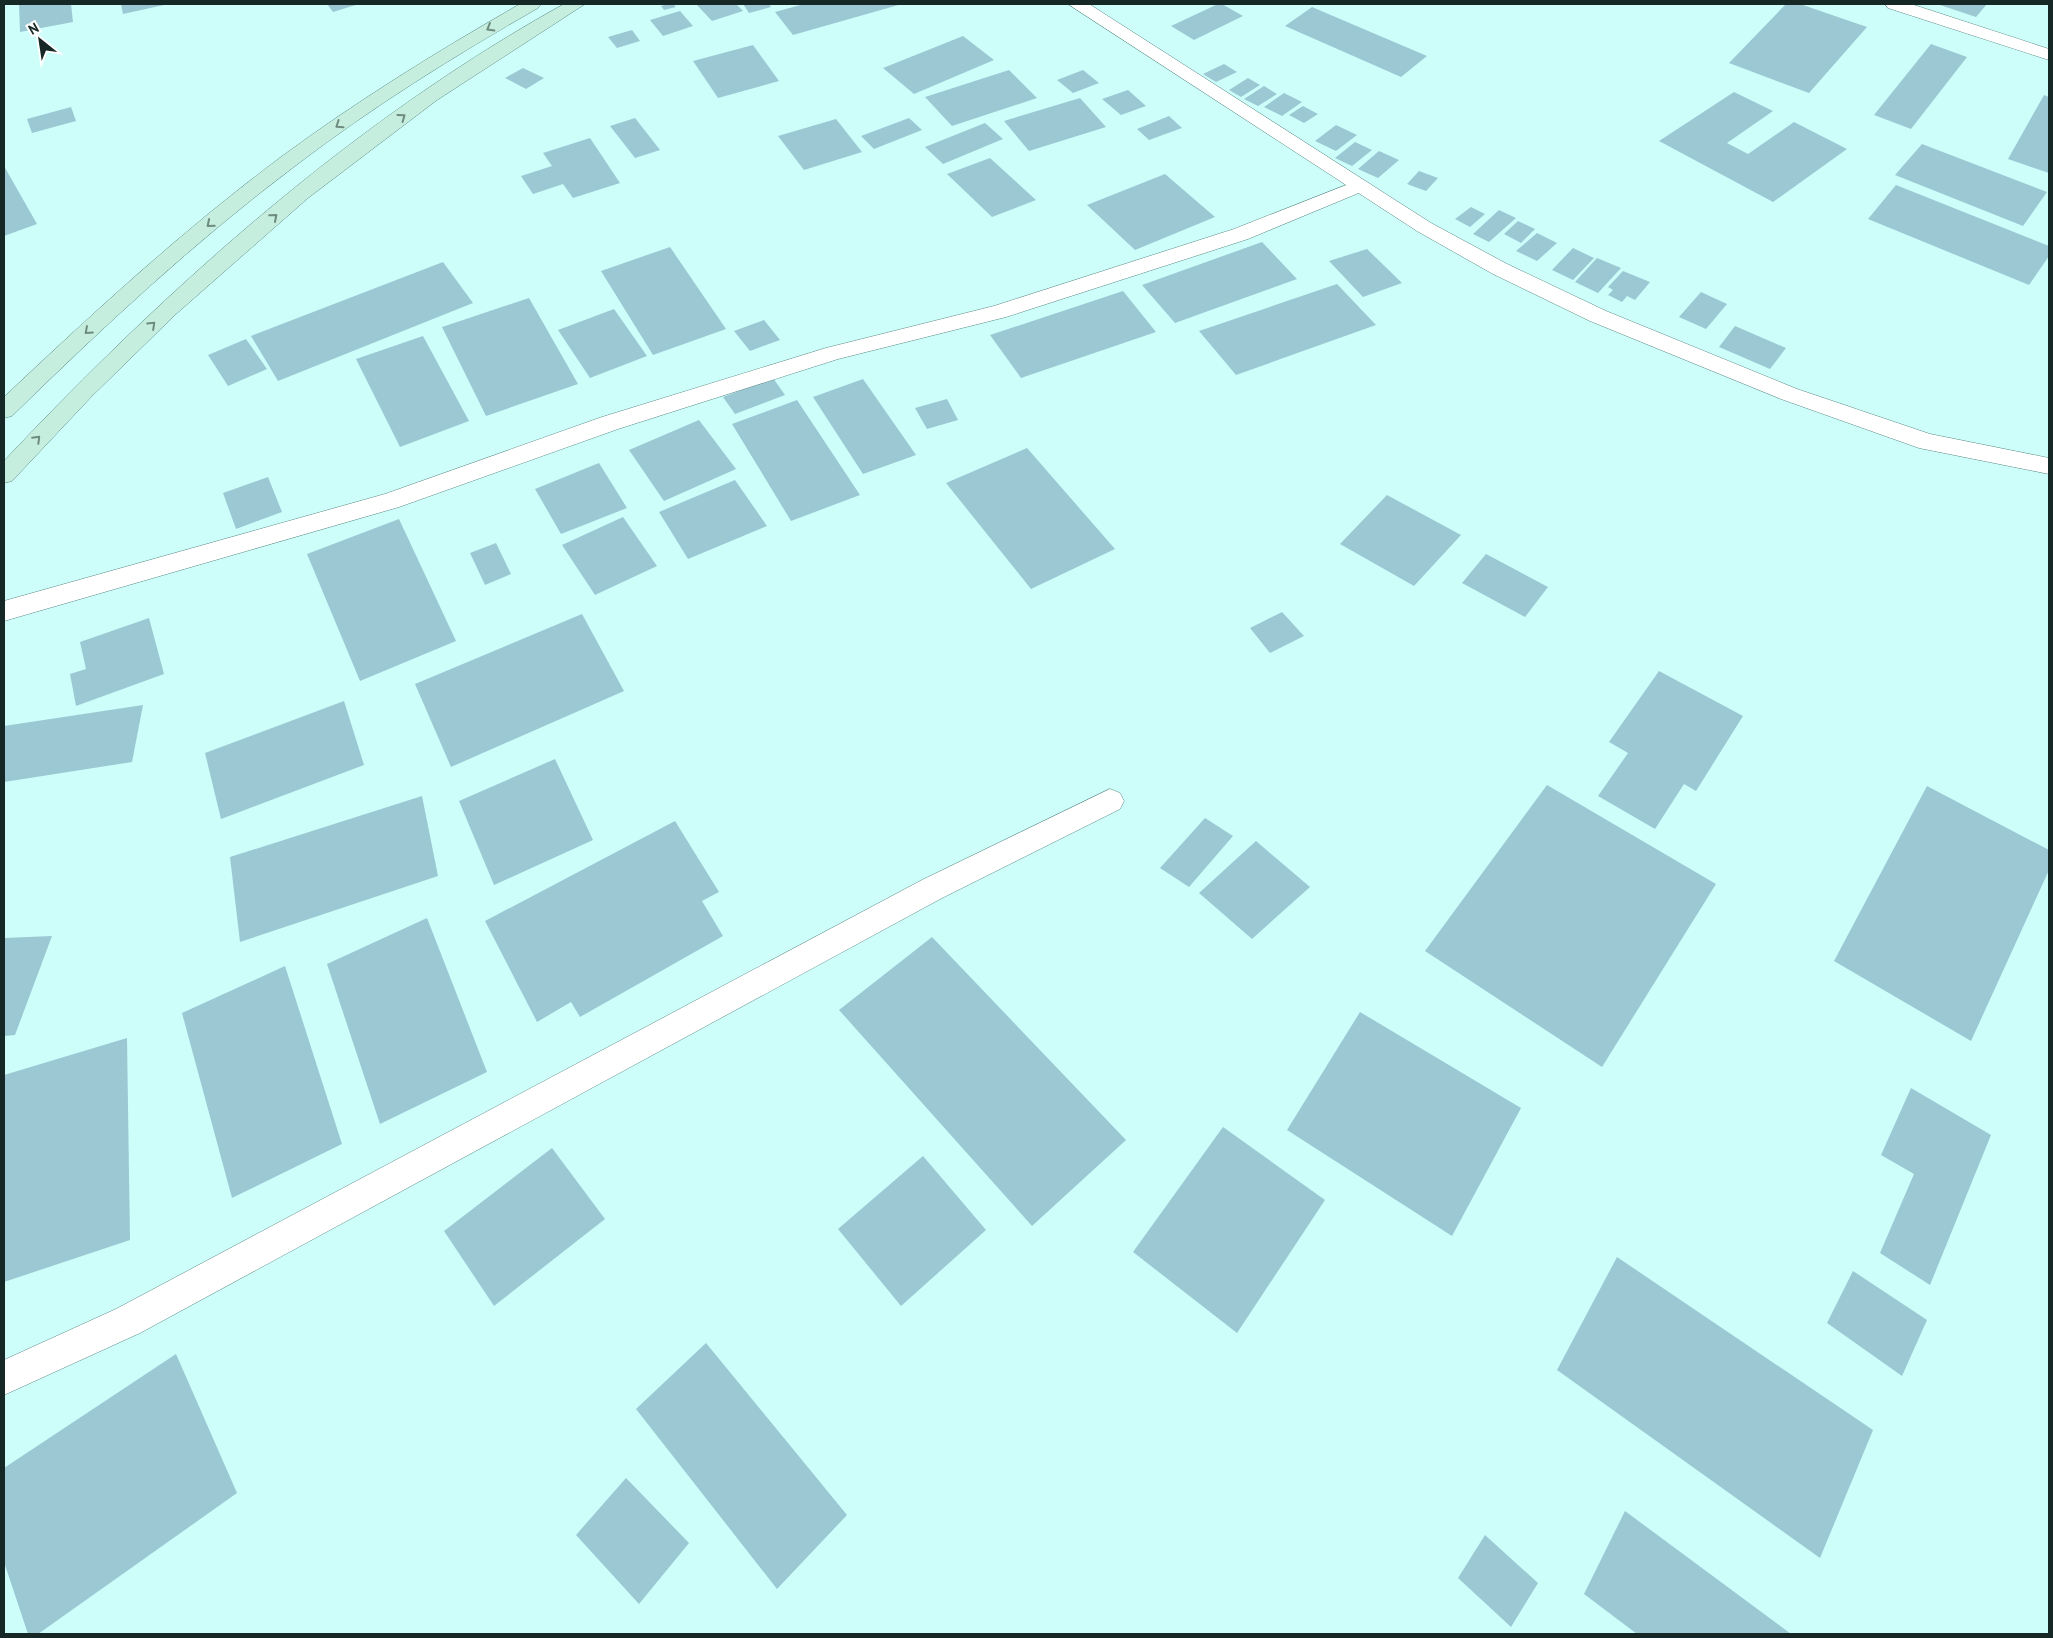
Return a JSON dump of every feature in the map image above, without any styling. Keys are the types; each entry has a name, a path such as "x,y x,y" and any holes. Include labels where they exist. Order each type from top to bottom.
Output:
{"main road":[{"path":"4,410 160,266 242,197 331,130 407,78 532,4"},
{"path":"4,475 152,325 298,196 380,132 466,71 538,25 576,4"}],"street":[{"path":"1077,4 1424,227 1500,269 1598,316 1788,394 1928,442 2049,466"},
{"path":"1894,4 2049,55"},
{"path":"4,610 391,501 610,423 834,352 999,312 1240,234 1359,186"},
{"path":"4,1378 128,1321 932,889 1110,802"}],"building":[{"path":"19,4 71,4 73,22 20,32"},
{"path":"121,4 164,4 164,5 123,14"},
{"path":"327,4 359,4 333,12"},
{"path":"673,4 676,7 664,10 661,6"},
{"path":"696,4 736,4 743,11 712,21"},
{"path":"743,4 769,4 771,7 749,13"},
{"path":"804,4 902,4 793,35 775,12"},
{"path":"1218,4 1222,4 1243,16 1194,40 1171,26"},
{"path":"1786,4 1800,4 1867,27 1809,93 1729,63"},
{"path":"1937,4 1987,4 1976,17"},
{"path":"1312,7 1427,56 1401,77 1285,26"},
{"path":"680,11 693,26 663,36 650,20"},
{"path":"632,30 640,41 617,48 608,37"},
{"path":"963,36 994,60 914,94 883,68"},
{"path":"1931,44 1967,57 1911,129 1874,115"},
{"path":"753,45 779,81 718,98 693,61"},
{"path":"1224,64 1237,72 1216,82 1203,74"},
{"path":"523,68 544,78 526,89 505,78"},
{"path":"1009,70 1037,98 952,126 925,97"},
{"path":"1083,70 1099,83 1073,93 1057,80"},
{"path":"1248,78 1260,85 1241,97 1229,90"},
{"path":"1264,86 1277,94 1258,106 1244,99"},
{"path":"1128,90 1146,106 1121,115 1102,99"},
{"path":"1734,92 1773,111 1727,143 1748,154 1794,122 1847,149 1773,202 1659,141"},
{"path":"1284,93 1302,102 1282,116 1264,107"},
{"path":"2044,95 2049,97 2049,173 2008,159"},
{"path":"1080,98 1106,127 1029,151 1004,121"},
{"path":"1303,106 1318,114 1304,123 1289,115"},
{"path":"71,107 76,121 32,133 27,119"},
{"path":"1169,116 1182,128 1149,140 1137,129"},
{"path":"635,118 660,150 635,158 610,126"},
{"path":"909,118 922,130 874,149 861,136"},
{"path":"836,119 862,152 804,170 778,136"},
{"path":"985,123 1003,139 943,164 925,147"},
{"path":"1336,125 1357,135 1336,151 1315,141"},
{"path":"590,138 620,183 573,198 563,184 533,194 521,176 552,166 543,153"},
{"path":"1355,142 1372,150 1352,166 1335,158"},
{"path":"1922,144 2047,192 2023,226 1895,175"},
{"path":"1379,151 1399,160 1378,178 1358,169"},
{"path":"990,158 1036,200 992,217 947,174"},
{"path":"4,166 37,224 4,236"},
{"path":"1419,171 1438,178 1426,191 1407,184"},
{"path":"1165,174 1215,217 1135,250 1087,205"},
{"path":"1896,185 2049,246 2049,256 2029,285 1868,219"},
{"path":"1471,207 1485,214 1470,227 1455,219"},
{"path":"1499,210 1516,218 1489,242 1473,234"},
{"path":"1518,221 1535,229 1521,243 1504,234"},
{"path":"1537,233 1557,243 1537,261 1516,251"},
{"path":"1262,242 1297,279 1175,323 1142,285"},
{"path":"670,247 726,329 653,355 601,271"},
{"path":"1573,248 1594,258 1573,280 1552,270"},
{"path":"1367,249 1402,283 1363,297 1329,261"},
{"path":"1597,258 1621,268 1598,293 1575,282"},
{"path":"443,262 473,303 278,381 251,336"},
{"path":"1623,271 1650,282 1635,300 1627,296 1622,302 1608,295 1613,290 1608,287"},
{"path":"1337,284 1376,325 1236,375 1199,331"},
{"path":"1123,291 1156,332 1021,378 990,335"},
{"path":"1701,292 1727,304 1706,329 1679,317"},
{"path":"529,298 578,384 486,416 442,327"},
{"path":"614,309 647,356 590,378 558,330"},
{"path":"764,320 780,340 750,351 734,331"},
{"path":"1735,326 1786,348 1770,369 1719,347"},
{"path":"423,336 469,421 400,447 356,359"},
{"path":"246,339 267,369 228,386 208,355"},
{"path":"773,378 785,395 735,414 723,397"},
{"path":"863,379 916,455 863,474 813,397"},
{"path":"947,399 958,420 927,429 915,408"},
{"path":"797,400 860,495 791,521 732,424"},
{"path":"699,420 736,469 664,501 629,450"},
{"path":"1027,448 1115,549 1031,589 946,483"},
{"path":"599,463 627,508 561,534 535,489"},
{"path":"268,477 282,512 236,529 223,493"},
{"path":"735,480 767,526 688,559 659,512"},
{"path":"1387,495 1461,535 1414,586 1340,544"},
{"path":"623,517 657,566 595,595 562,545"},
{"path":"399,519 456,641 360,681 307,554"},
{"path":"496,543 511,574 485,585 470,553"},
{"path":"1486,554 1548,587 1525,617 1462,583"},
{"path":"1282,612 1304,636 1270,653 1250,628"},
{"path":"582,614 624,691 451,767 415,684"},
{"path":"149,618 164,674 76,706 70,674 86,669 80,642"},
{"path":"1659,671 1743,716 1696,791 1684,784 1655,829 1598,796 1628,753 1609,742"},
{"path":"344,701 364,765 221,819 205,753"},
{"path":"143,705 132,762 4,782 4,726"},
{"path":"555,759 593,840 494,885 459,801"},
{"path":"1547,785 1716,884 1602,1067 1425,951"},
{"path":"1927,786 2049,850 2049,870 1971,1041 1834,961"},
{"path":"422,796 438,876 240,942 230,857"},
{"path":"1205,818 1233,836 1189,887 1160,868"},
{"path":"675,821 719,892 702,901 723,936 580,1017 571,1002 537,1022 485,921"},
{"path":"1256,841 1310,887 1252,939 1199,893"},
{"path":"427,918 487,1072 380,1124 327,964"},
{"path":"52,936 15,1035 4,1036 4,938"},
{"path":"932,937 1126,1140 1032,1226 839,1010"},
{"path":"285,966 342,1144 232,1198 182,1013"},
{"path":"1360,1012 1521,1108 1452,1236 1287,1130"},
{"path":"127,1038 130,1240 4,1282 4,1075"},
{"path":"1911,1088 1991,1135 1930,1285 1880,1253 1914,1174 1881,1155"},
{"path":"1223,1127 1325,1200 1237,1333 1133,1252"},
{"path":"552,1148 605,1219 494,1306 444,1231"},
{"path":"923,1156 986,1230 901,1306 838,1229"},
{"path":"1617,1257 1873,1430 1820,1558 1557,1370"},
{"path":"1853,1271 1927,1320 1902,1376 1827,1323"},
{"path":"706,1343 847,1515 777,1589 636,1409"},
{"path":"176,1354 237,1493 38,1634 28,1634 4,1562 4,1468"},
{"path":"626,1478 689,1543 639,1604 576,1535"},
{"path":"1625,1511 1791,1634 1637,1634 1584,1594"},
{"path":"1485,1535 1538,1583 1511,1627 1458,1578"}]}
